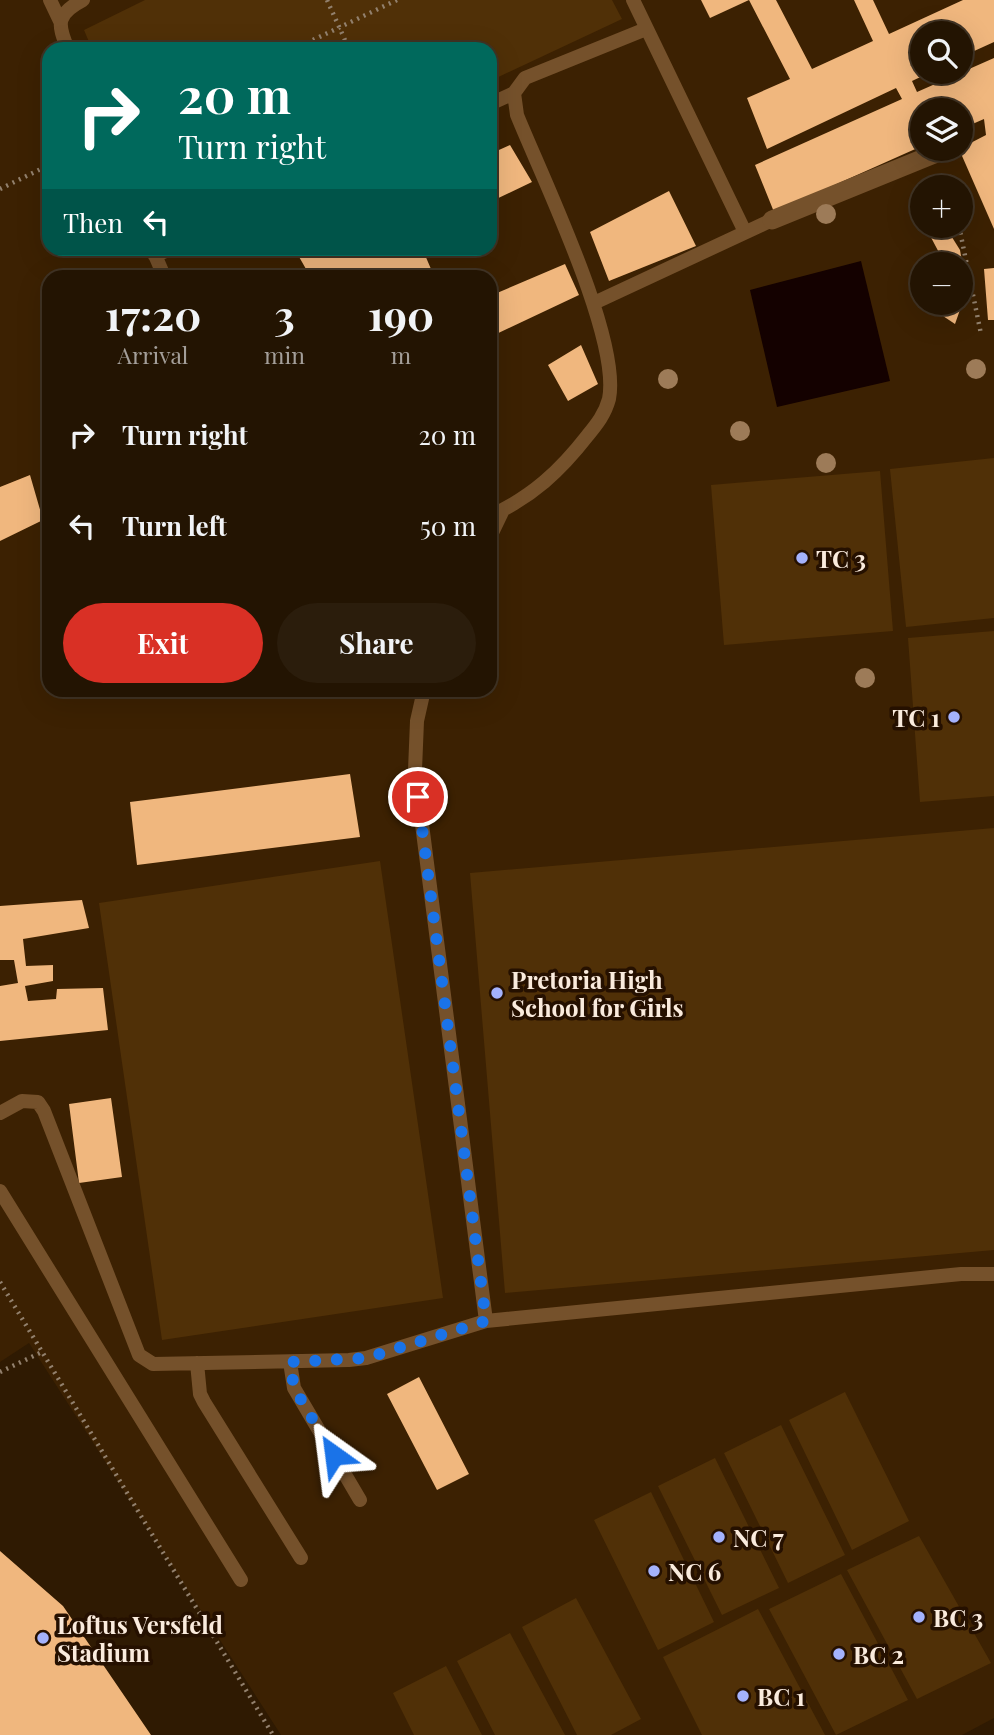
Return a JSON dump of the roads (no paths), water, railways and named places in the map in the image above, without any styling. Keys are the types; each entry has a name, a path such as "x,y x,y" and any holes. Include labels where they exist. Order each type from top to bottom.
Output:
{"street":[{"path":"772,220 917,161"}],"lane":[{"path":"50,0 60,21"},
{"path":"65,42 59,29 60,21 71,7 83,0"},
{"path":"633,0 745,232"},
{"path":"497,101 514,93 525,78 646,29"},
{"path":"497,513 550,480 604,414 611,380 594,303 517,116 514,93"},
{"path":"594,303 772,220"},
{"path":"422,697 417,721 415,770 486,1321"},
{"path":"0,1113 29,1100 38,1102 44,1111 139,1355 153,1364 366,1358 486,1321 961,1274 994,1275"},
{"path":"0,1191 241,1580"},
{"path":"290,1362 294,1388 360,1500"},
{"path":"197,1363 200,1394 204,1402 301,1558"}],"place":[{"name":"TC 3","path":"802,558"},
{"name":"TC 1","path":"954,717"},
{"name":"Pretoria High School for Girls","path":"497,993"},
{"name":"NC 7","path":"719,1537"},
{"name":"NC 6","path":"654,1571"},
{"name":"BC 3","path":"919,1617"},
{"name":"Loftus Versfeld Stadium","path":"43,1638"},
{"name":"BC 2","path":"839,1654"},
{"name":"BC 1","path":"743,1696"}]}
